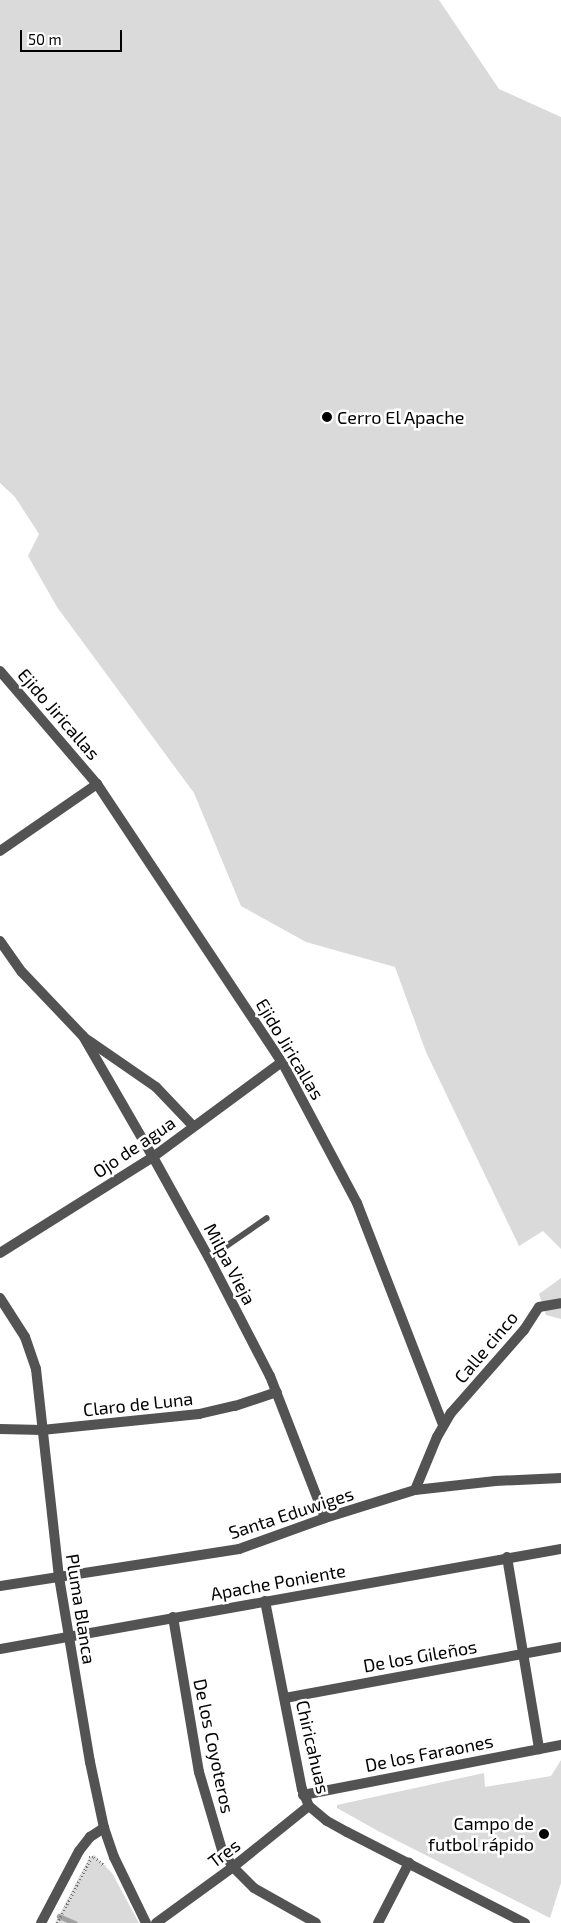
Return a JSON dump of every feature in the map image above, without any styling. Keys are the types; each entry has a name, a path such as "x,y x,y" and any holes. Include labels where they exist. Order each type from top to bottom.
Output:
{"street":[{"name":"Ejido Jiricallas","path":"0,671 97,784 282,1062 357,1203 444,1424"},
{"path":"0,851 97,784"},
{"name":"Milpa Vieja","path":"0,941 22,972 83,1036 156,1087 193,1126"},
{"name":"Milpa Vieja","path":"83,1036 209,1258 277,1392 324,1518"},
{"name":"Ojo de agua","path":"0,1254 153,1157 282,1062"},
{"name":"Pluma Blanca","path":"0,1298 18,1323 31,1352 36,1369 59,1577 90,1762 104,1828 127,1887 146,1923"},
{"name":"Calle cinco","path":"444,1424 451,1413 524,1330 539,1307 561,1303"},
{"name":"Claro de Luna","path":"0,1429 42,1430 199,1414 235,1406 277,1392"},
{"path":"415,1490 444,1424"},
{"name":"Santa Eduwiges","path":"0,1586 239,1549 324,1518 415,1490 496,1481 561,1478"},
{"name":"Apache Poniente","path":"0,1649 507,1557 561,1549"},
{"path":"507,1557 539,1749"},
{"name":"Chiricahuas","path":"265,1602 303,1795 309,1806 327,1821 525,1923"},
{"name":"De los Coyoteros","path":"173,1617 200,1772 222,1850 233,1867 254,1888 316,1923"},
{"name":"De los Gileños","path":"285,1698 561,1647"},
{"name":"De los Faraones","path":"303,1795 561,1745"},
{"name":"Tres","path":"156,1923 233,1867 309,1806"},
{"path":"41,1923 79,1851 90,1837 104,1828"},
{"path":"378,1923 409,1863"}],"lane":[{"path":"209,1258 267,1218"}],"path":[{"path":"57,1923 91,1858"}],"shaded area":[{"path":"0,0 439,0 499,89 561,117 561,1249 543,1231 519,1246 426,1052 395,967 306,942 241,906 194,793 57,607 28,556 39,534 15,497 0,483"},
{"path":"561,1278 561,1319 546,1315 539,1294"},
{"path":"561,1760 561,1883 550,1918 378,1831 337,1808 337,1805 484,1773 485,1787 551,1776"},
{"path":"94,1855 112,1873 139,1923 55,1923 89,1858"}],"waterway":[{"path":"59,1916 75,1923"}],"place":[{"name":"Cerro El Apache","path":"327,417"},
{"name":"Campo de futbol rápido","path":"544,1834"}]}
